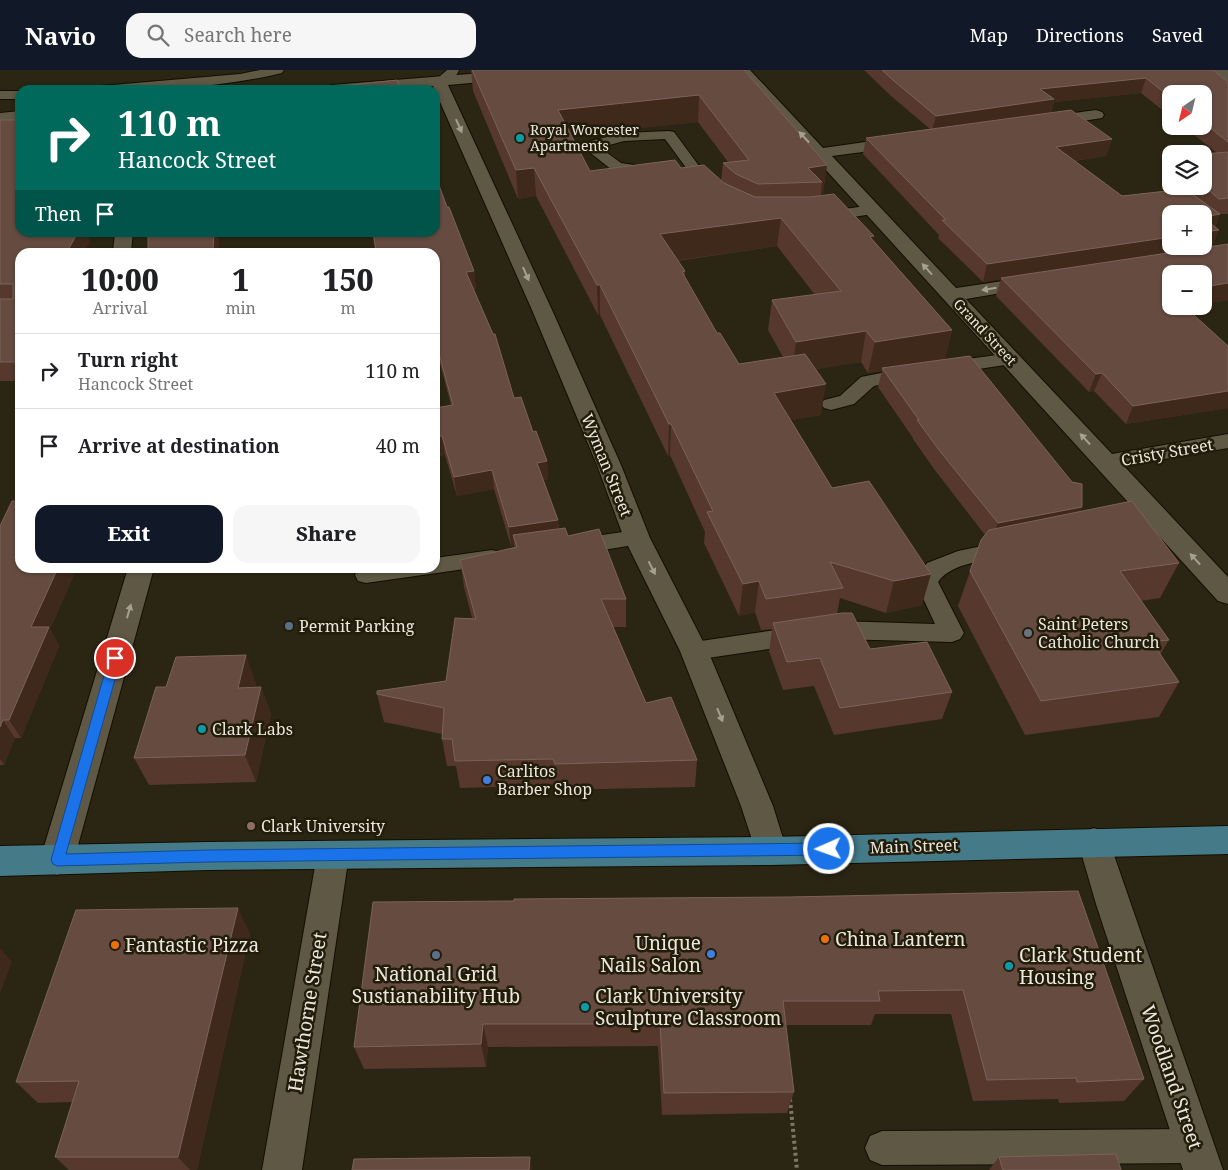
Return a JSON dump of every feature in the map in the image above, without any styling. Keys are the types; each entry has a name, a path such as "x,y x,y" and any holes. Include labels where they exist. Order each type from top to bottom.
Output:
{"main road":[{"name":"Main Street","path":"0,861 333,855 771,851 1228,840"}],"street":[{"path":"373,85 446,76 570,70"},
{"name":"Grand Street","path":"742,70 874,210 950,295 1228,594"},
{"path":"1218,70 1228,77"},
{"name":"Wyman Street","path":"446,76 637,538 694,651 757,806 771,851"},
{"path":"0,118 15,116"},
{"path":"1028,125 1096,116"},
{"path":"820,153 913,140"},
{"path":"950,295 1056,279"},
{"name":"Cristy Street","path":"1106,462 1228,441"},
{"path":"57,860 141,573"},
{"name":"Woodland Street","path":"1094,842 1113,904 1199,1158"},
{"name":"Hawthorne Street","path":"282,1170 333,855"}],"lane":[{"path":"159,85 240,78 278,70"},
{"path":"0,95 15,95"},
{"path":"662,172 617,167 595,151 595,144 624,137 669,135 687,170 722,202"},
{"path":"806,219 874,210"},
{"path":"831,404 847,400 868,381 936,369 1011,359"},
{"path":"1130,525 1159,519"},
{"path":"550,551 637,538"},
{"path":"694,651 836,630 952,633 926,581 935,569 958,559 1025,546"},
{"path":"440,565 512,556"},
{"path":"366,575 383,573"},
{"path":"882,1148 1199,1158"}],"path":[{"path":"789,1091 796,1170"}],"building":[{"path":"472,70 744,70 827,165 808,168 822,182 758,184 736,174 723,163 749,160 699,95 558,110 590,171 675,160 681,168 704,165 724,183 755,197 810,197 834,194 874,236 870,237 952,330 875,342 866,331 796,342 772,300 841,291 781,218 660,234 685,271 682,272 717,333 720,333 739,364 805,354 826,384 774,393 832,488 869,481 931,574 894,581 830,562 843,588 766,599 759,581 743,584 707,512 713,511 600,285 597,285 534,168 516,170"},
{"path":"882,70 1213,70 1228,82 1228,142 1212,129 1212,85 1162,85 1162,91 1146,78 1040,89 1054,99 936,116"},
{"path":"397,80 399,85 350,85"},
{"path":"1071,110 1112,139 1056,147 1122,196 1162,192 1162,195 1193,195 1207,205 1162,205 1162,238 987,264 942,220 946,220 866,138"},
{"path":"0,120 15,120 15,237 75,237 69,248 15,248 15,362 0,362 0,299 13,299 13,284 0,284"},
{"path":"1228,152 1228,198 1219,199 1212,193 1212,153"},
{"path":"440,188 474,271 466,272 493,334 495,334 514,398 521,397 533,432 536,431 547,461 537,463 558,520 509,527 492,470 454,477 442,436 440,436 440,407 453,405 440,357 440,248 375,248 374,237 440,237"},
{"path":"1212,208 1220,214 1212,216"},
{"path":"1212,224 1219,230 1212,231"},
{"path":"148,237 214,237 213,248 148,248"},
{"path":"1228,244 1228,283 1212,286 1212,265 1162,265 1162,315 1194,315 1228,346 1228,391 1133,406 1102,373 1096,374 1001,278 1162,254 1212,255 1212,246"},
{"path":"970,356 1072,482 1082,484 1082,507 998,523 939,450 882,368"},
{"path":"12,501 15,501 15,573 56,573 31,627 49,627 9,720 3,720 0,727 0,526"},
{"name":"Saint Peters Catholic Church","path":"1132,501 1179,563 1120,571 1169,640 1152,642 1179,682 1041,701 970,571 981,540 989,530"},
{"path":"565,528 568,536 599,529 626,599 601,599 646,703 671,697 697,760 555,764 553,759 455,761 452,739 442,739 444,708 377,694 377,691 446,681 455,618 476,619 460,560 517,547 513,535"},
{"path":"852,613 870,649 927,642 952,692 840,708 820,658 787,662 773,623"},
{"name":"Clark Labs","path":"246,655 238,688 261,687 245,755 134,758 156,687 166,687 176,657"},
{"path":"1078,891 1144,1079 1077,1082 1076,1078 987,1080 963,990 878,991 880,1001 783,1001 794,1092 664,1093 660,1024 483,1024 481,1044 354,1047 373,902"},
{"path":"238,908 178,1157 55,1157 79,1081 16,1082 76,910"},
{"path":"1116,1154 1121,1170 1003,1170 999,1157"},
{"path":"530,1157 529,1170 352,1170 354,1159"}],"place":[{"name":"Royal Worcester Apartments","path":"520,138"},
{"name":"Permit Parking","path":"289,626"},
{"name":"Saint Peters Catholic Church","path":"1028,633"},
{"name":"Clark Labs","path":"202,729"},
{"name":"Carlitos Barber Shop","path":"487,780"},
{"name":"Clark University","path":"251,826"},
{"name":"China Lantern","path":"825,939"},
{"name":"Fantastic Pizza","path":"115,945"},
{"name":"Unique Nails Salon","path":"711,954"},
{"name":"National Grid Sustianability Hub","path":"436,955"},
{"name":"Clark Student Housing","path":"1009,966"},
{"name":"Clark University Sculpture Classroom","path":"585,1007"}],"route":[{"path":"115,658 57,860 208,856 829,849"}]}
